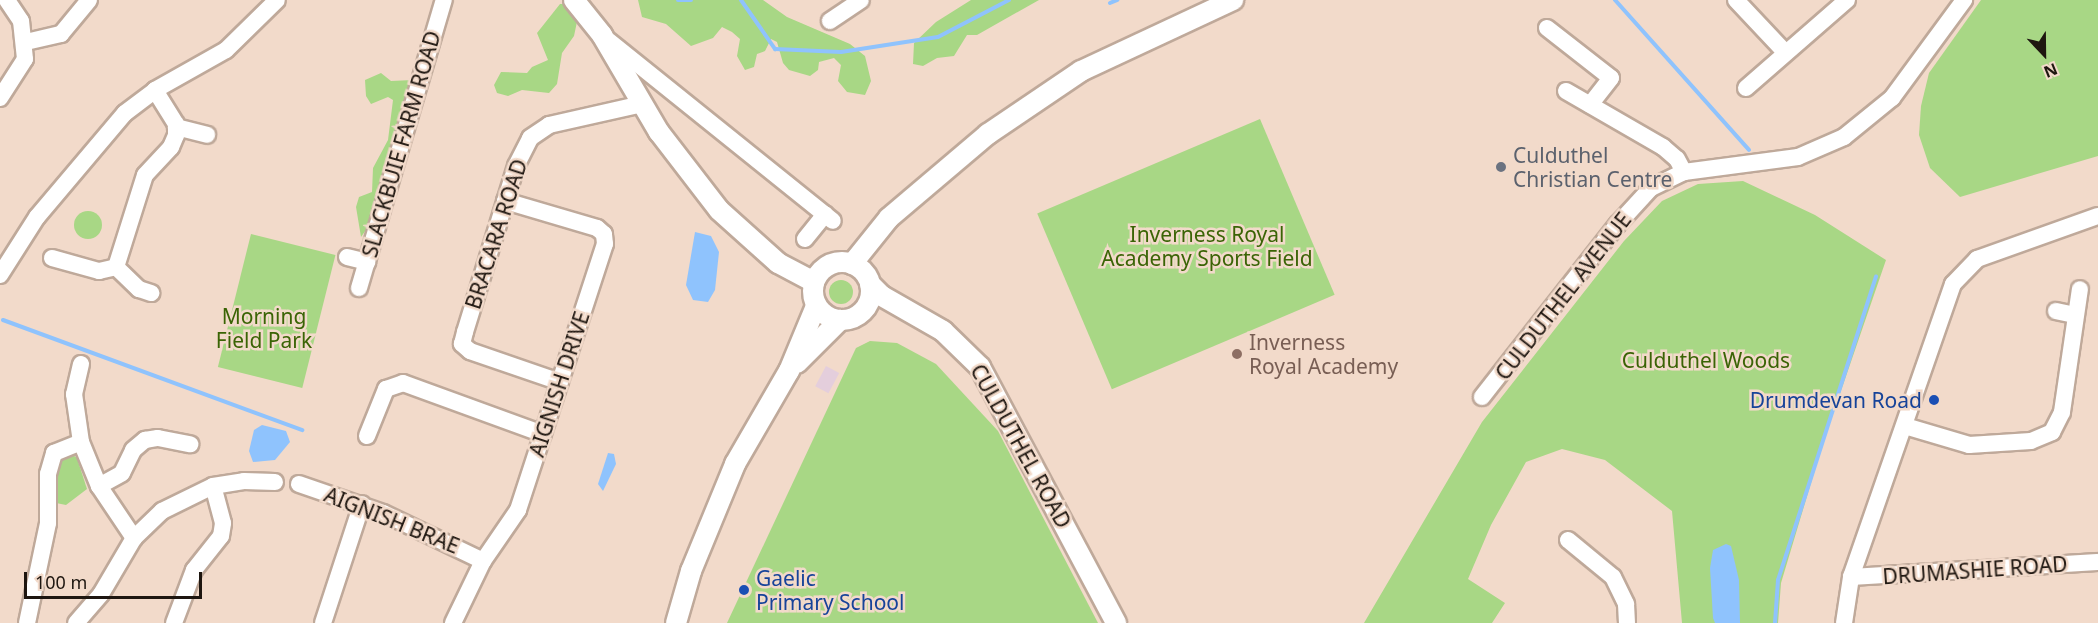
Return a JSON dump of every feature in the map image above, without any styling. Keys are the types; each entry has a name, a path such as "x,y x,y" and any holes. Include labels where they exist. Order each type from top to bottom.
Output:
{"main road":[{"path":"574,0 602,34 642,104 719,210 778,263 814,282"},
{"path":"852,264 889,218 988,134 1081,71 1233,0"},
{"path":"676,623 691,571 735,464 789,371 816,306 814,282 830,264 852,264 864,272 870,284 871,297 863,311"},
{"name":"CULDUTHEL ROAD","path":"870,284 891,302 943,331 980,367 1116,623"},
{"path":"789,371 840,321 891,302"},
{"path":"816,306 827,317 840,321"}],"street":[{"path":"0,98 19,73 26,42 21,21 7,0"},
{"path":"26,42 61,34 89,0"},
{"path":"0,275 37,217 77,166 125,113 155,90 226,50 277,0"},
{"name":"SLACKBUIE FARM ROAD","path":"359,288 444,0"},
{"path":"830,21 861,0"},
{"path":"1736,0 1785,52"},
{"path":"1746,88 1847,0"},
{"name":"CULDUTHEL AVENUE","path":"1482,397 1617,225 1652,189 1684,172 1798,157 1844,137 1892,98 1964,0"},
{"path":"1547,28 1611,78 1590,105"},
{"path":"602,34 829,217 805,239"},
{"path":"116,267 146,175 171,147 176,128 155,90"},
{"path":"1566,91 1663,147 1677,159 1684,172"},
{"name":"BRACARA ROAD","path":"560,382 470,351 462,344 505,201 530,138 549,125 642,104"},
{"path":"176,128 207,135"},
{"name":"AIGNISH DRIVE","path":"453,623 483,561 518,510 605,244 604,234 597,228 505,201"},
{"path":"1844,623 1851,577 1953,284 1962,270 1977,259 2098,216"},
{"path":"347,256 367,262"},
{"path":"52,258 99,271 116,267"},
{"path":"116,267 139,289 151,292"},
{"path":"1905,426 1968,445 2031,441 2052,432 2062,412 2080,290"},
{"path":"2056,311 2075,315"},
{"path":"81,364 74,394 81,442 99,486 134,538"},
{"path":"367,436 386,389 403,383 543,434"},
{"path":"99,486 122,473 133,450 145,440 158,438 190,444"},
{"path":"27,623 48,523 48,474 54,453 81,442"},
{"path":"76,623 101,594 134,538 162,511 213,486 244,481 275,482"},
{"name":"AIGNISH BRAE","path":"299,484 362,504 483,561"},
{"path":"174,623 194,570 221,536 223,523 213,486"},
{"path":"323,623 362,504"},
{"path":"1568,540 1613,577 1626,604 1628,623"},
{"name":"DRUMASHIE ROAD","path":"1851,577 2098,562"}],"shaded area":[{"path":"826,366 839,373 828,393 815,386"}],"green space":[{"path":"638,0 763,0 787,17 850,44 865,56 871,81 865,95 847,92 838,81 841,65 834,58 819,62 818,70 810,76 789,70 783,63 777,42 771,39 765,51 757,54 754,67 745,70 737,56 740,39 732,32 722,27 713,38 691,46 666,24 642,17"},
{"path":"971,0 1039,0 977,35 967,35 954,56 937,58 923,66 913,64 914,43 936,22"},
{"path":"1981,0 2098,0 2098,156 1960,197 1930,168 1919,135 1921,106 1929,73"},
{"path":"560,4 569,4 578,17 574,36 562,53 557,84 549,93 522,90 508,96 497,93 494,85 501,72 527,73 532,67 548,60 537,33"},
{"path":"381,73 391,81 413,80 375,217 361,237 356,207 359,197 372,192 373,168 388,140 393,100 388,97 371,104 366,96 365,80"},
{"name":"Inverness Royal Academy Sports Field","path":"1260,119 1335,295 1112,389 1037,214"},
{"name":"Culduthel Woods","path":"1743,181 1815,215 1886,260 1823,443 1781,583 1778,623 1682,623 1672,511 1605,460 1562,449 1526,462 1491,525 1468,579 1505,603 1492,623 1364,623 1482,422 1624,241 1662,201 1698,184"},
{"path":"88,211 98,215 102,225 98,235 88,239 78,235 74,225 78,215"},
{"name":"Morning Field Park","path":"251,234 335,255 302,388 218,367"},
{"path":"841,280 849,284 853,292 849,300 841,304 833,300 829,292 833,284"},
{"path":"870,341 897,343 936,364 998,431 1098,623 727,623 856,348"},
{"path":"69,452 77,458 87,489 66,505 56,503 54,495 59,462"}],"water":[{"path":"695,232 711,236 719,252 715,290 708,302 693,300 686,285"},
{"path":"262,425 286,431 290,442 275,460 253,462 249,451 254,430"},
{"path":"608,453 614,454 616,464 603,491 598,484"},
{"path":"1726,544 1731,546 1739,580 1740,623 1715,623 1713,618 1710,568 1713,550"}],"waterway":[{"path":"678,0 691,0"},
{"path":"741,0 775,49 841,52 938,37 1009,0"},
{"path":"1110,3 1117,0"},
{"path":"1615,0 1749,150"},
{"path":"1775,623 1778,580 1876,276"},
{"path":"3,320 302,430"}],"place":[{"name":"Culduthel Christian Centre","path":"1501,167"},
{"name":"Inverness Royal Academy","path":"1237,354"},
{"name":"Drumdevan Road","path":"1934,400"},
{"name":"Gaelic Primary School","path":"744,590"}]}
